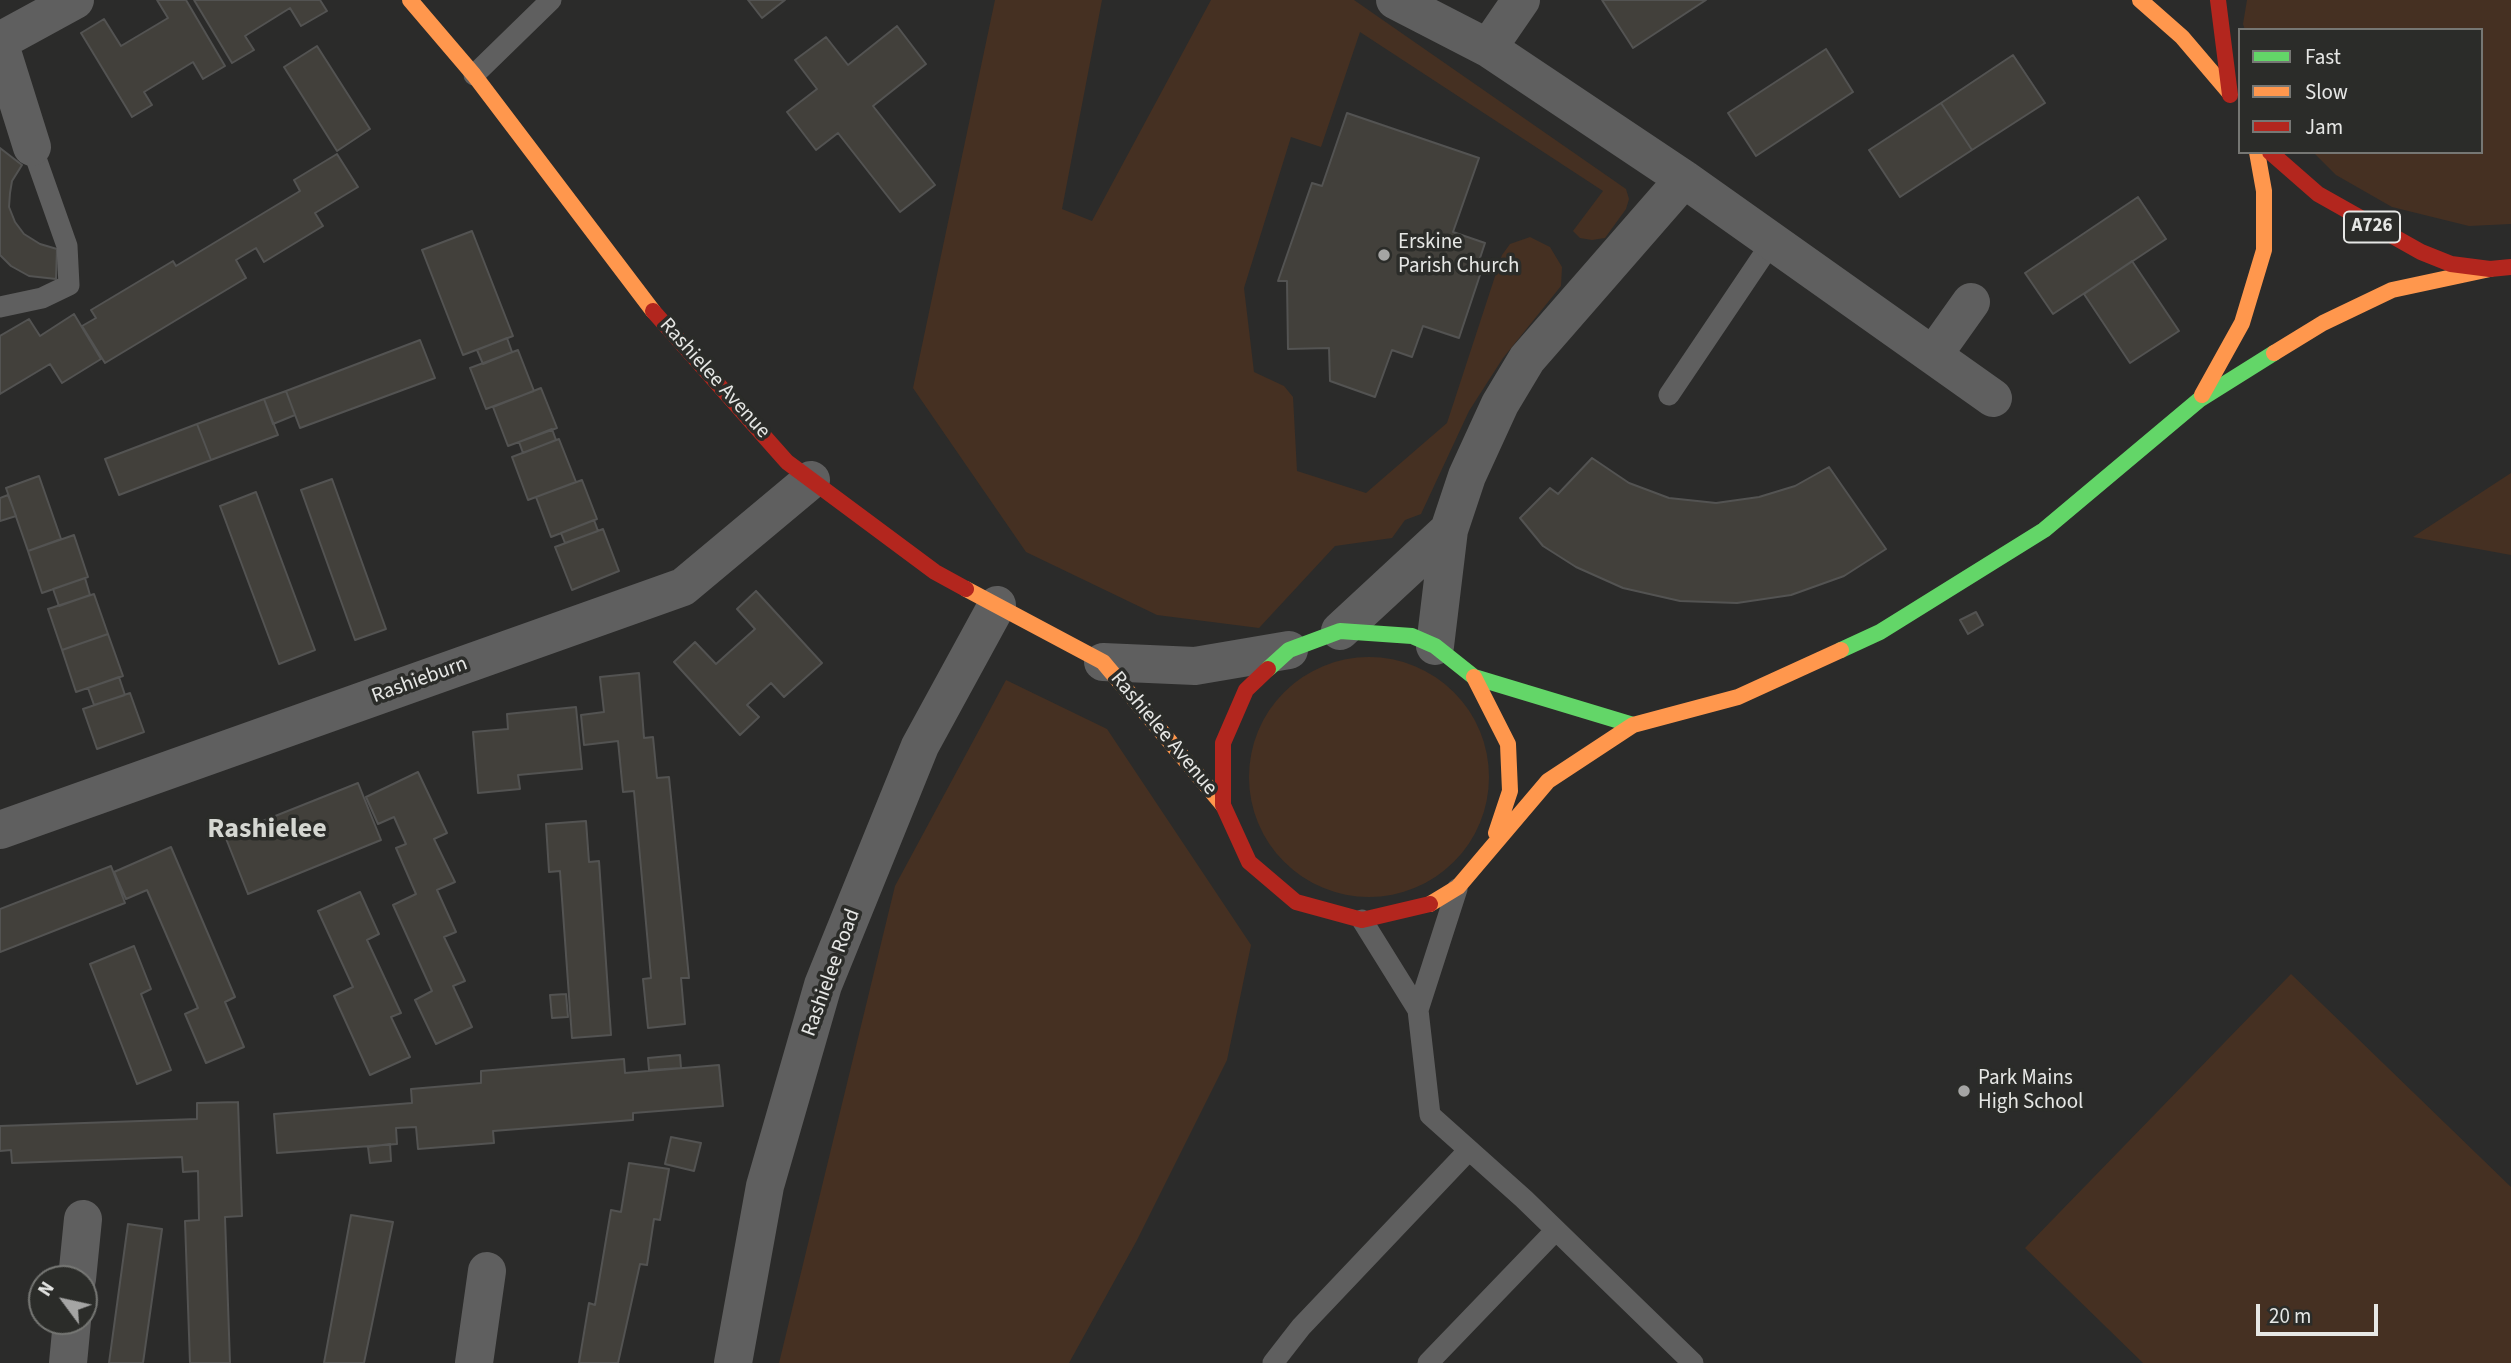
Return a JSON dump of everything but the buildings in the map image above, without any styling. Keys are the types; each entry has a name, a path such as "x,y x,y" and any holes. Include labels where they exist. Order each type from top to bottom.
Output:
{"street":[{"path":"32,147 0,43 75,0"},
{"name":"Rashielee Avenue","path":"410,0 474,75 652,310 787,462 935,572 1103,662 1223,805"},
{"path":"1395,0 1488,48 1684,179 1993,398"},
{"path":"1488,48 1521,0"},
{"path":"2140,0 2182,37 2228,91 2238,108"},
{"path":"2218,0 2228,91"},
{"path":"2199,400 2242,323 2264,250 2264,191 2258,154"},
{"name":"A726","path":"2272,154 2318,194 2384,234 2451,264 2490,269 2511,267"},
{"path":"1435,646 1449,530 1467,476 1500,404 1527,359 1684,179"},
{"path":"1449,530 1340,631 1289,650 1247,690 1223,743 1223,805 1250,862 1296,902 1362,920 1430,904 1458,887 1548,781 1633,725 1738,696 1880,632 2044,530 2199,400 2323,323 2392,290 2490,269"},
{"path":"1934,354 1971,302"},
{"name":"Rashieburn","path":"0,830 683,587 811,480"},
{"name":"Rashielee Road","path":"733,1363 765,1186 823,985 920,746 997,605"},
{"path":"1340,631 1412,636 1435,646 1474,677 1633,725"},
{"name":"Rashielee Avenue","path":"1103,662 1195,666 1289,650"},
{"path":"1474,677 1508,744 1510,791 1491,849"},
{"path":"78,1265 83,1219"},
{"path":"474,1363 487,1271"},
{"path":"68,1363 71,1335"}],"lane":[{"path":"474,75 551,0"},
{"path":"0,307 42,298 69,285 67,246 32,147"},
{"path":"1669,395 1772,242"},
{"path":"1458,887 1418,1010 1430,1115 1556,1230 1688,1362"},
{"path":"1362,920 1418,1010"},
{"path":"1273,1363 1301,1327 1469,1150"},
{"path":"1428,1363 1556,1230"}],"shaded area":[{"path":"995,0 1102,0 1062,209 1092,221 1211,0 1354,0 1626,189 1629,199 1626,209 1605,238 1580,238 1573,231 1603,191 1360,32 1321,147 1291,137 1244,288 1254,372 1284,386 1293,397 1297,471 1366,493 1447,423 1502,255 1510,244 1530,237 1550,247 1562,267 1561,286 1503,358 1469,411 1421,514 1405,520 1392,538 1335,546 1259,628 1157,615 1026,552 913,388"},
{"path":"2247,0 2511,0 2511,224 2469,226 2392,207 2336,175 2315,154 2483,154 2483,28 2244,28"},
{"path":"2511,473 2511,555 2413,537"},
{"path":"1357,657 1381,657 1426,671 1454,692 1469,710 1480,731 1487,754 1487,800 1480,823 1469,844 1454,862 1426,883 1404,892 1381,897 1357,897 1312,883 1293,870 1276,853 1263,834 1254,812 1249,789 1249,765 1263,720 1276,701 1293,684 1312,671 1334,662"},
{"path":"1006,680 1107,729 1251,945 1227,1060 1136,1242 1069,1363 779,1363 895,886"},
{"path":"2291,974 2511,1187 2511,1363 2143,1363 2025,1248"}],"traffic: fast":[{"path":"1841,650 1880,632 2044,530 2199,400 2274,353"},
{"path":"1268,669 1289,650 1340,631 1412,636 1435,646 1474,677 1633,725"}],"traffic: slow":[{"path":"410,0 474,75 653,311"},
{"path":"2140,0 2182,37 2228,91"},
{"path":"2202,395 2242,323 2264,250 2264,191 2257,154"},
{"path":"2274,353 2323,323 2392,290 2490,269"},
{"path":"966,589 1103,662 1223,805"},
{"path":"1430,904 1458,887 1548,781 1633,725 1738,697 1841,650"},
{"path":"1474,677 1508,744 1510,791 1496,833"}],"traffic: jam":[{"path":"2218,0 2230,95"},
{"path":"2272,154 2318,194 2421,252 2451,264 2490,269 2511,267"},
{"path":"653,311 787,462 935,572 966,589"},
{"path":"1268,669 1246,690 1223,743 1223,805 1249,862 1296,902 1362,920 1430,904"}],"place":[{"name":"Erskine Parish Church","path":"1384,255"},
{"name":"Park Mains High School","path":"1964,1091"}],"district":[{"name":"Rashielee","path":"267,831"}]}
